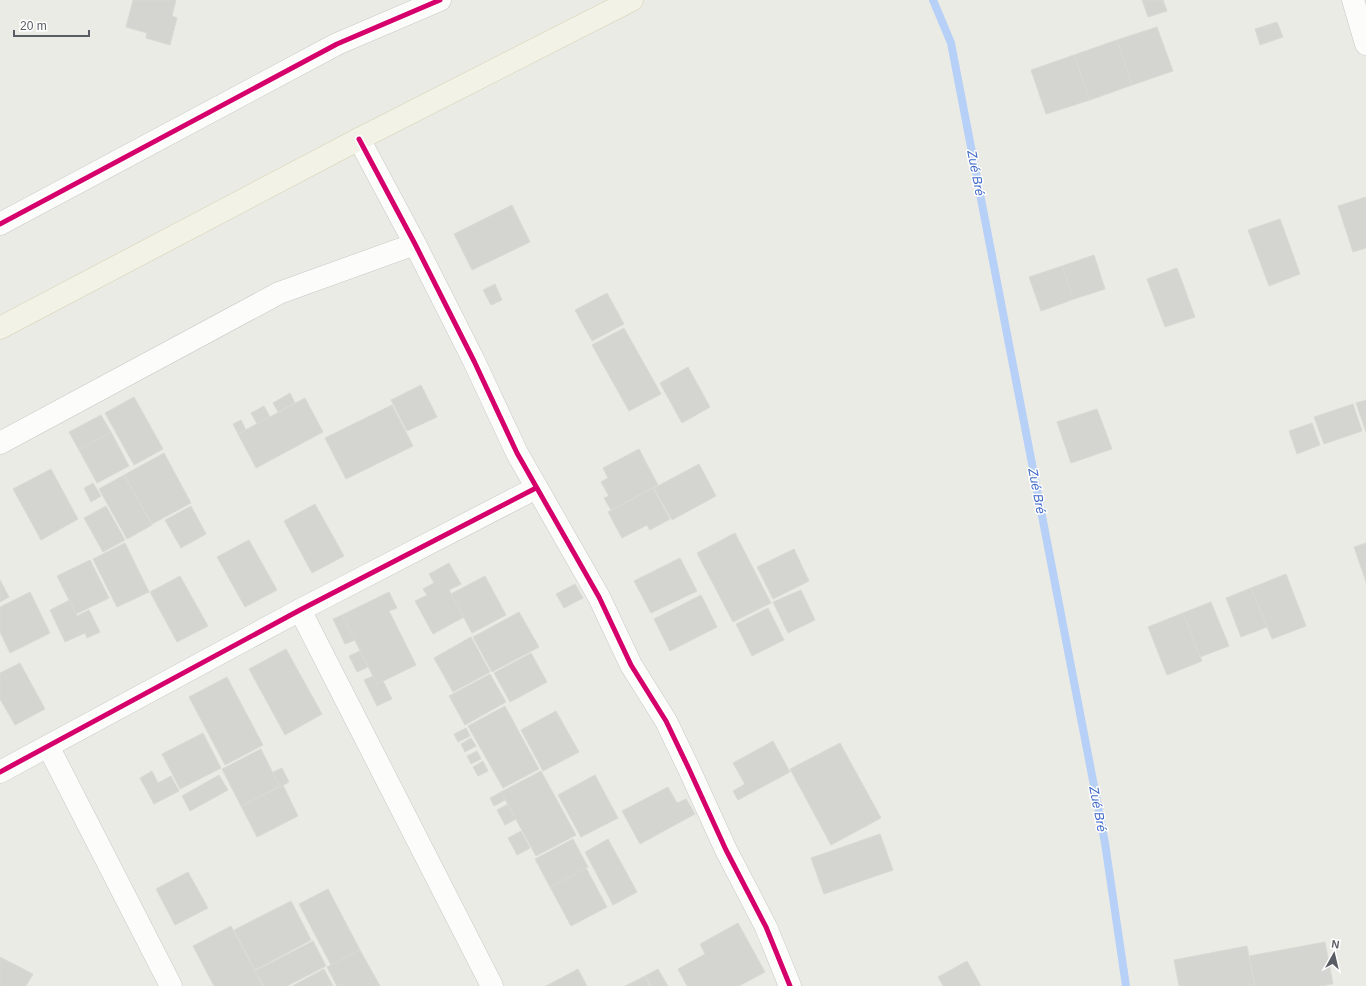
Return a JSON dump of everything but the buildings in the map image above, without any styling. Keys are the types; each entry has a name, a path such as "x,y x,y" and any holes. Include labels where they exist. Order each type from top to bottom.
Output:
{"main road":[{"path":"0,328 359,139 632,0"}],"street":[{"path":"0,224 337,44 440,0"},
{"path":"1353,0 1366,44"},
{"path":"359,139 415,244 474,361 517,453 599,597 631,665 666,721 726,850 766,927 790,986"},
{"path":"0,443 279,293 415,244"},
{"path":"0,772 300,610 536,488"},
{"path":"300,610 492,986"},
{"path":"48,746 171,986"}],"waterway":[{"name":"Zué Bré","path":"933,0 951,43 1105,843 1126,986"}],"cycle path":[{"path":"0,224 337,44 440,0"},
{"path":"359,139 415,244 474,361 517,453 599,597 631,665 666,721 726,850 766,927 790,986"},
{"path":"0,772 300,610 536,488"}]}
